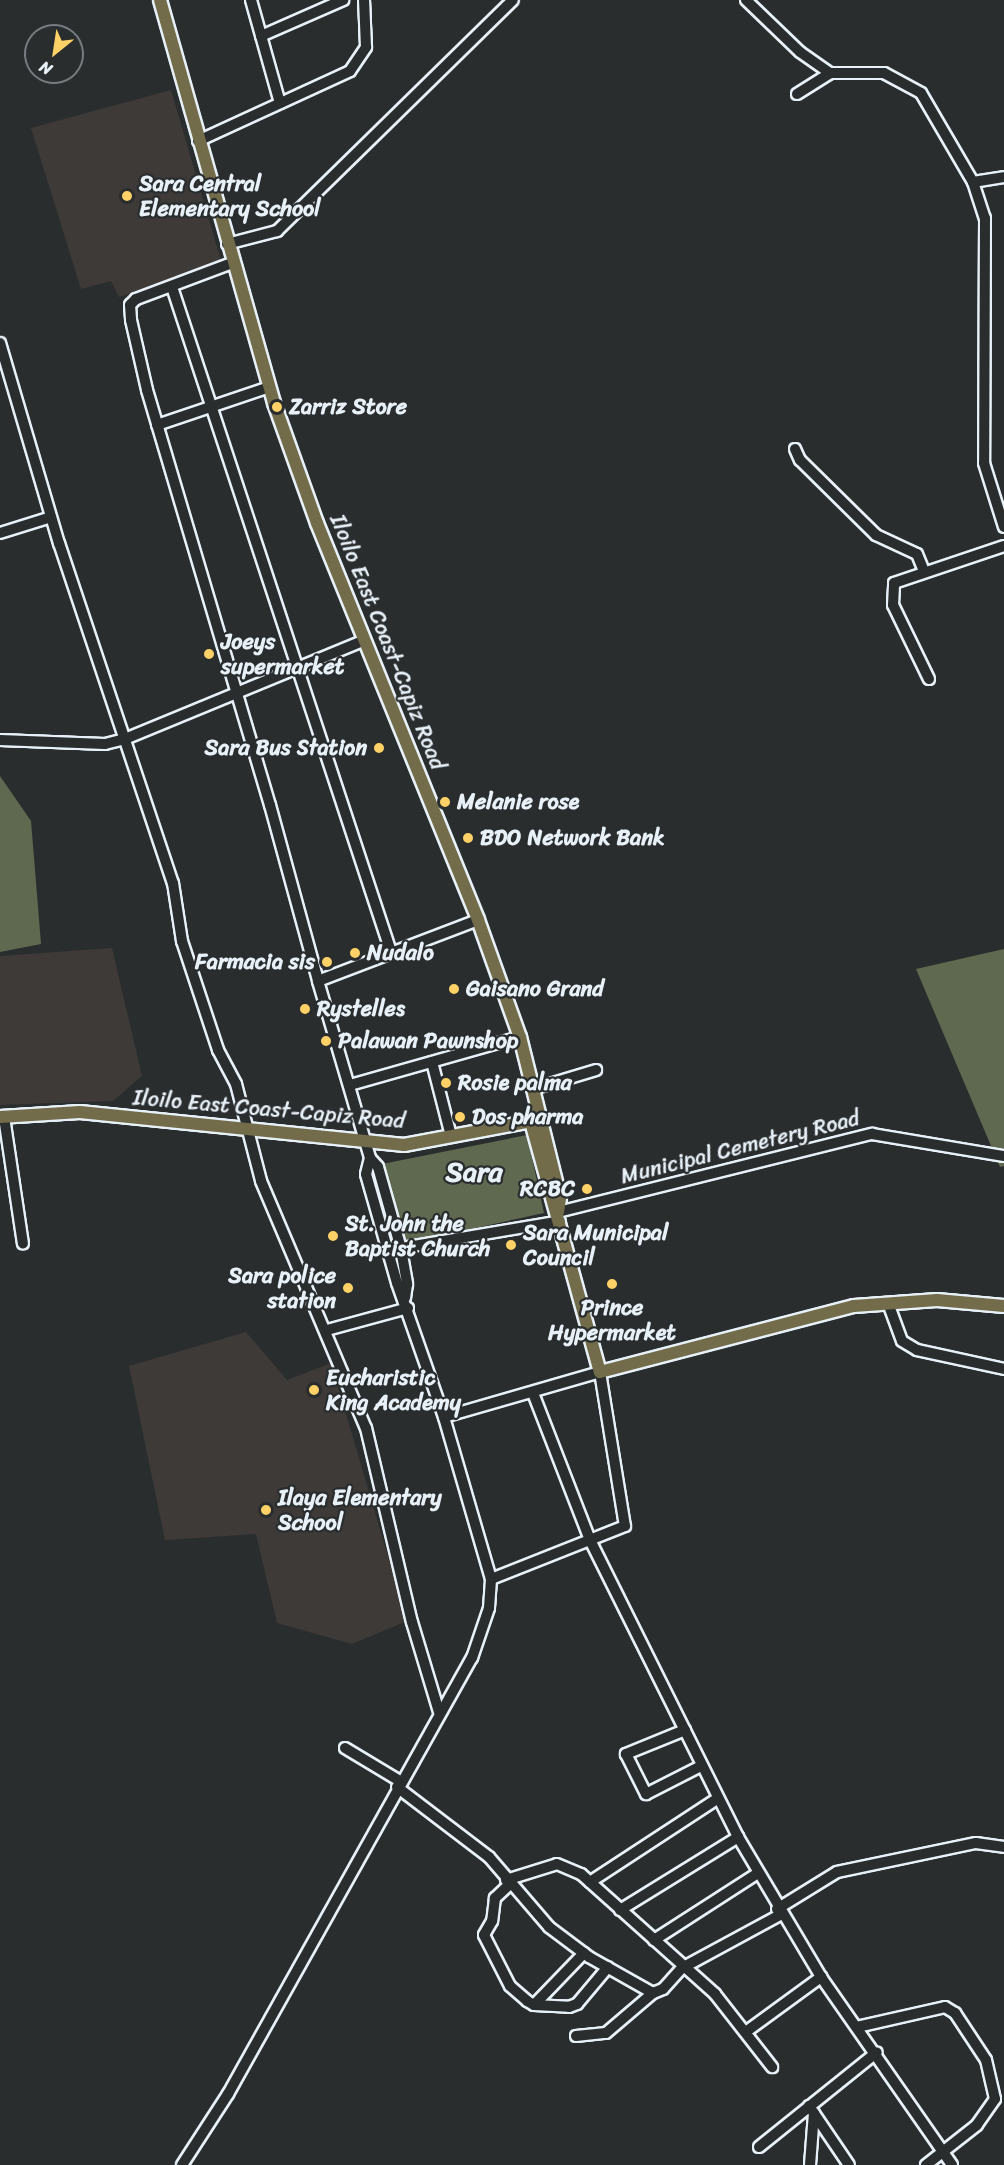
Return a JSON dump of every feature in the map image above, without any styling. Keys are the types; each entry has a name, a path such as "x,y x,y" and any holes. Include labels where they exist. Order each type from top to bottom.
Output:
{"main road":[{"name":"Iloilo East Coast-Capiz Road","path":"2,1117 80,1112 366,1143 404,1145 535,1121 533,1089 520,1037 478,920 363,640 269,387 232,263 160,0"},
{"path":"535,1121 560,1198 559,1217 600,1372 854,1306 937,1300 1004,1306"}],"street":[{"path":"251,0 280,103"},
{"path":"261,36 344,0"},
{"path":"198,141 350,71 363,58 366,47 364,0"},
{"path":"227,244 277,231 513,0"},
{"path":"746,0 800,52 830,73"},
{"path":"797,94 830,73 884,73 921,93 973,182 985,218 984,463 1004,527"},
{"path":"973,182 1004,177"},
{"path":"232,263 136,299 130,305 157,425 318,981 351,1085 370,1158 378,1167 401,1249 407,1284 406,1303"},
{"path":"172,287 296,672 391,952"},
{"path":"0,343 51,517 173,883 182,941 219,1050 236,1084 247,1130 279,1227 327,1330 366,1428 412,1622 439,1712"},
{"path":"157,425 269,387"},
{"path":"795,449 800,460 876,535 917,554 924,571"},
{"path":"0,532 51,517"},
{"path":"928,679 893,605 891,592 894,584 924,571 1004,546"},
{"path":"0,740 105,744 296,672 363,640"},
{"path":"318,981 478,920"},
{"path":"351,1085 520,1037"},
{"path":"432,1062 451,1136"},
{"path":"533,1089 596,1070"},
{"path":"2,1117 12,1163 23,1244"},
{"name":"Municipal Cemetery Road","path":"388,1248 401,1249 559,1217 872,1134 1004,1156"},
{"path":"182,2165 228,2094 398,1784 481,1640 489,1608 490,1579 444,1417 366,1174 370,1158"},
{"path":"0,1169 12,1163"},
{"path":"327,1330 406,1303"},
{"path":"888,1303 902,1341 917,1350 1004,1369"},
{"path":"444,1417 533,1394 600,1372 626,1521 622,1529 490,1579"},
{"path":"533,1394 590,1540 717,1799 779,1912 820,1977 877,2052 952,2165"},
{"path":"685,1730 626,1754 646,1794 701,1766"},
{"path":"345,1748 398,1784 489,1857 508,1882 549,1927 584,1953 653,1993"},
{"path":"590,1882 717,1799"},
{"path":"620,1910 738,1837"},
{"path":"576,2036 606,2033 653,1993 663,1989 682,1968 779,1912 837,1872 976,1843 1004,1848"},
{"path":"608,1967 577,2004 569,2007 534,2006 510,1986 484,1935 492,1922 495,1898 508,1882 556,1863 567,1866 590,1882 682,1968 715,1994 747,2031 772,2067"},
{"path":"654,1940 758,1873"},
{"path":"534,2006 584,1953"},
{"path":"747,2031 820,1977"},
{"path":"857,2027 872,2021 911,2018 936,2007 955,2013 986,2060 995,2099 977,2125 926,2165"},
{"path":"759,2147 811,2109 877,2052"},
{"path":"810,2165 811,2109"},
{"path":"811,2109 849,2165"}],"shaded area":[{"name":"Sara Central Elementary School","path":"171,90 222,264 119,297 111,281 81,289 31,128"},
{"path":"112,948 142,1076 113,1101 0,1105 0,956"},
{"name":"Ilaya Elementary School","path":"246,1332 287,1380 331,1363 407,1621 352,1644 277,1623 256,1534 165,1540 129,1366"}],"green space":[{"path":"0,776 31,821 41,944 0,952"},
{"path":"1004,949 1004,1166 1000,1167 916,969"},
{"path":"527,1135 544,1213 402,1244 382,1164"}],"place":[{"name":"Sara Central Elementary School","path":"127,196"},
{"name":"Zarriz Store","path":"277,407"},
{"name":"Joeys supermarket","path":"209,654"},
{"name":"Sara Bus Station","path":"379,748"},
{"name":"Melanie rose","path":"445,802"},
{"name":"BDO Network Bank","path":"468,838"},
{"name":"Nudalo","path":"355,953"},
{"name":"Farmacia sis","path":"327,962"},
{"name":"Gaisano Grand","path":"454,989"},
{"name":"Rystelles","path":"305,1009"},
{"name":"Palawan Pawnshop","path":"326,1041"},
{"name":"Rosie palma","path":"446,1083"},
{"name":"Dos pharma","path":"460,1117"},
{"name":"RCBC","path":"587,1189"},
{"name":"St. John the Baptist Church","path":"333,1236"},
{"name":"Sara Municipal Council","path":"511,1245"},
{"name":"Prince Hypermarket","path":"612,1284"},
{"name":"Sara police station","path":"348,1288"},
{"name":"Eucharistic King Academy","path":"314,1390"},
{"name":"Ilaya Elementary School","path":"266,1510"}],"district":[{"name":"Sara","path":"474,1172"}]}
